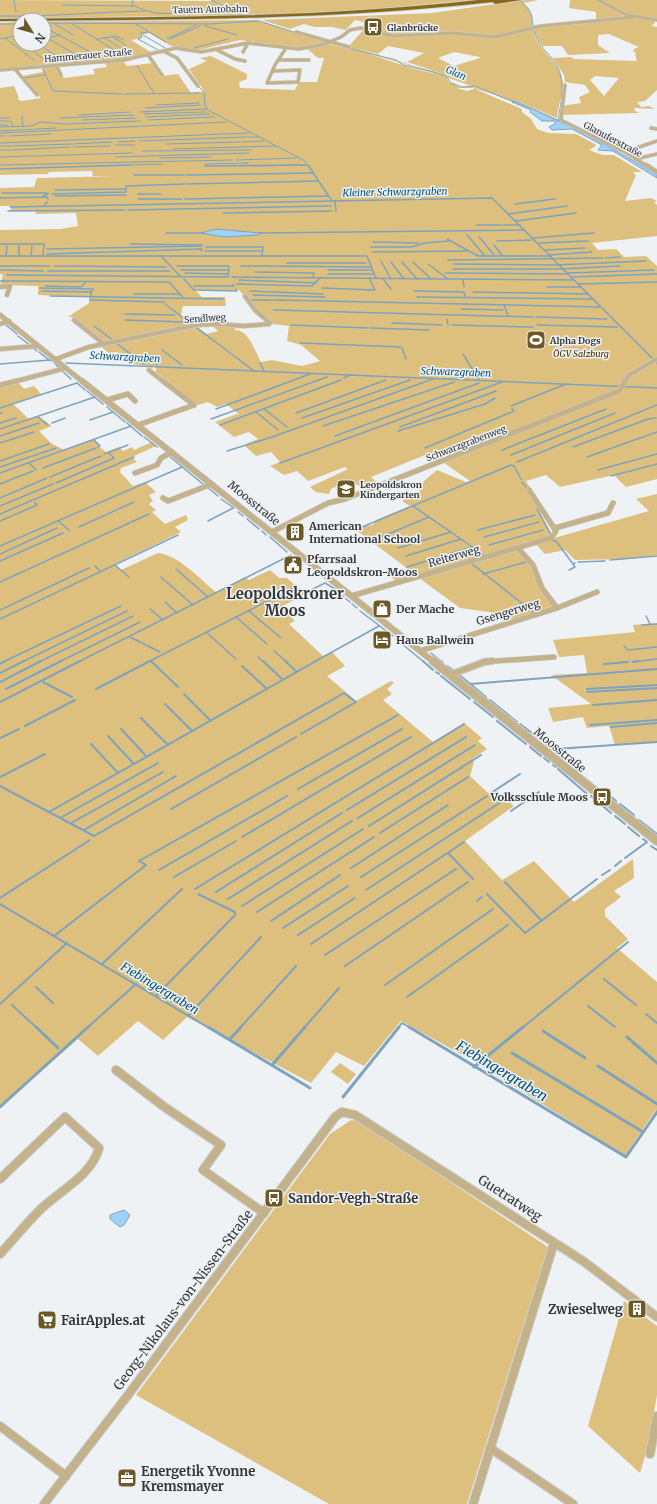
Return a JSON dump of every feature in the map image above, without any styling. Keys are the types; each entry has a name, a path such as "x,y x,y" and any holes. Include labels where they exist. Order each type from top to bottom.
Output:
{"highway":[{"name":"Tauern Autobahn","path":"52,21 253,18 372,12 491,0"},
{"path":"253,18 384,12 502,0"},
{"path":"253,18 398,13 520,0"},
{"name":"Tauern Autobahn","path":"0,20 253,18"},
{"name":"Tauern Autobahn","path":"0,20 12,21"}],"street":[{"path":"598,0 625,15 657,20"},
{"path":"622,18 625,15"},
{"path":"356,24 360,28 374,29 384,34 394,36 453,33 493,37 536,27 635,17"},
{"name":"Hammerauer Straße","path":"0,70 124,60 178,48 194,52 217,50 248,44 299,49 331,42 350,30 360,28"},
{"path":"296,32 349,47"},
{"path":"243,52 248,44"},
{"path":"273,71 300,70 298,82 267,83 278,60 286,48"},
{"path":"217,50 235,59 244,61"},
{"path":"163,51 176,58 198,86"},
{"path":"148,55 162,75"},
{"path":"278,60 309,60"},
{"path":"56,65 61,75"},
{"path":"14,68 37,95"},
{"name":"Glanuferstraße","path":"565,85 561,120 625,152 657,172"},
{"path":"651,128 657,129"},
{"path":"625,152 657,141"},
{"path":"636,159 657,154"},
{"path":"0,287 10,286 7,295"},
{"name":"Sendlweg","path":"56,360 89,347 190,326 217,324 244,326 269,324 270,323 256,311 245,296"},
{"name":"Moosstraße","path":"0,315 657,842"},
{"path":"74,320 104,344"},
{"path":"0,324 8,322"},
{"path":"0,349 39,346"},
{"name":"Schwarzgrabenweg","path":"272,532 328,503 345,499 615,393 623,386 629,375 655,359"},
{"path":"0,385 66,368"},
{"path":"138,425 194,405 149,370"},
{"path":"107,400 128,394 135,401"},
{"path":"135,473 157,465 158,461 172,452"},
{"name":"Moosstraße","path":"163,498 168,501 212,484"},
{"path":"530,490 555,528 608,513 613,504"},
{"name":"Reiterweg","path":"351,596 551,538 556,534 555,528"},
{"name":"Gsengerweg","path":"518,548 533,565 542,588 557,608"},
{"name":"Gsengerweg","path":"420,651 557,608 597,592"},
{"path":"450,675 484,662 554,656"},
{"path":"116,1070 163,1106 221,1145 202,1170 264,1213"},
{"name":"Georg-Nikolaus-von-Nissen-Straße","path":"44,1504 335,1117 342,1112"},
{"name":"Guetratweg","path":"342,1112 355,1114 583,1261 657,1318"},
{"path":"0,1179 64,1117 99,1148 98,1155 75,1181 38,1212 0,1254"},
{"path":"473,1504 533,1306 554,1243"},
{"path":"650,1454 657,1416"},
{"path":"0,1426 66,1476"},
{"path":"490,1448 573,1504"}],"green space":[{"path":"0,0 212,0 244,15 52,18 52,12 12,12 12,18 0,18"},
{"path":"212,0 473,0 334,13 250,16 244,12 252,9 235,10"},
{"path":"525,0 538,0 523,3 530,11 535,37 557,67 562,78 562,93 557,118 512,99 566,123 623,152 620,152 549,117 478,88 406,64 330,43 352,48 349,46 365,28 375,28 367,23 355,20 346,30 332,27 314,27 304,24 290,29 262,20 432,13","holes":["388,46 424,53 407,62 458,79 355,48 378,54","454,52 480,57 480,58 454,66 438,58"]},
{"path":"570,0 657,0 657,20 652,26 657,27 657,90 645,101 637,102 641,107 649,106 655,109 635,108 634,110 639,113 563,115 562,106 581,103 579,97 590,92 585,85 565,82 564,75 553,58 571,57 574,59 637,61 635,54 636,52 633,52 634,49 639,47 609,34 598,35 598,45 610,53 568,55 562,46 542,46 534,33 535,25 596,21 596,12 569,8","holes":["595,76 619,78 604,96 590,80"]},
{"path":"257,20 327,43 296,48 240,40 195,51 171,46 149,33 140,35 142,38 131,40 152,53 129,59 0,69 0,23 12,22 12,52 52,52 52,22"},
{"name":"ÖGV Salzburg","path":"329,44 366,53 411,68 441,75 446,77 449,82 460,87 473,87 493,94 472,88 457,88 467,91 475,89 522,109 522,112 531,119 537,129 548,133 576,134 595,144 596,146 589,150 603,155 614,155 642,172 633,172 636,175 625,201 651,198 657,201 654,202 657,205 657,236 592,243 598,250 616,249 624,257 646,256 657,266 657,479 626,487 614,475 560,487 546,475 526,481 543,507 538,509 554,538 649,511 636,499 657,494 657,555 626,559 575,560 565,550 545,554 533,541 516,546 532,566 554,606 513,619 503,614 460,608 415,575 396,581 390,576 408,569 356,530 363,526 373,525 376,520 410,506 402,501 419,493 424,481 437,470 466,482 470,481 430,453 371,477 379,484 365,490 350,480 331,489 329,494 316,492 310,487 348,469 345,467 308,481 297,471 284,475 270,466 280,462 271,452 256,456 244,445 258,439 249,432 234,437 215,422 237,414 240,415 226,404 217,407 208,402 198,405 156,372 156,367 133,364 117,352 109,353 100,346 106,345 72,317 68,317 89,303 89,297 38,295 38,286 0,285 3,275 0,274 0,230 60,229 78,226 76,213 35,214 36,211 11,211 11,206 0,206 0,188 34,187 37,178 115,176 93,176 92,171 0,175 0,88 14,86 19,98 17,99 22,101 41,98 22,76 43,72 41,67 55,66 64,78 95,74 93,69 107,67 105,63 122,60 127,66 153,63 162,76 178,74 191,93 204,91 189,69 207,61 200,58 211,56 247,74 247,79 239,82 240,88 295,90 299,82 317,82 324,58 318,58 306,48","holes":["195,290 239,290 263,318 272,324 289,326 287,341 301,345 320,361 302,366 272,360 261,362 248,337 244,333 235,330 234,325 210,324 218,331 207,334 196,326 196,324 181,315 183,306 226,306 225,297 202,297"]},
{"path":"16,380 24,389 34,386 41,394 13,404 29,419 38,416 52,426 39,431 51,443 64,450 94,439 100,445 98,446 106,452 119,447 123,451 132,447 134,450 152,442 156,446 132,457 137,462 121,468 120,472 133,486 145,482 156,492 149,495 153,501 149,504 156,510 152,512 165,524 186,515 188,520 175,527 181,532 115,564 121,570 158,553 165,554 181,563 216,592 245,577 249,580 270,570 279,578 287,578 305,594 281,607 295,621 289,624 323,656 332,652 345,666 327,676 356,701 391,681 394,683 387,689 392,694 383,700 433,742 464,723 482,738 478,741 487,749 472,759 474,762 470,776 488,793 495,790 514,806 465,841 502,880 534,861 574,902 633,859 634,878 614,891 621,897 605,909 605,916 628,939 617,948 657,982 657,1112 655,1111 625,1156 477,1063 401,1021 364,1066 336,1052 311,1083 187,1017 163,1040 138,1021 98,1056 78,1039 0,1107 0,384"},
{"path":"657,623 657,742 615,745 609,726 587,728 583,717 553,722 548,708 591,704 551,675 587,673 584,655 559,657 553,640 635,632 633,625"},
{"path":"340,1063 356,1074 348,1084 331,1072"},
{"path":"351,1120 359,1121 548,1247 467,1504 329,1504 136,1395 330,1134"},
{"path":"624,1301 657,1326 657,1395 648,1446 640,1473 588,1426"}],"water":[{"path":"514,101 551,117 605,144 657,175 657,178 613,151 598,150 602,145 572,129 552,130 549,127 555,124 555,121 542,121 530,112 531,110 512,102"},
{"path":"216,229 261,233 258,235 224,237 201,233"},
{"path":"124,1210 130,1215 124,1225 120,1227 110,1219 110,1215"}],"waterway":[{"path":"14,0 16,12"},
{"path":"132,6 133,0"},
{"name":"Glan","path":"211,0 235,11"},
{"path":"520,1 526,6 531,14 534,33 537,39 554,61 561,75 562,90 558,121"},
{"path":"63,5 132,6"},
{"path":"132,6 150,12 164,14 203,11 235,11"},
{"path":"0,16 36,16 145,11"},
{"name":"Glan","path":"235,11 246,16"},
{"path":"135,24 209,24 259,21 297,33"},
{"path":"52,23 135,24"},
{"path":"0,24 12,24"},
{"path":"55,24 73,35"},
{"path":"72,24 127,58"},
{"path":"135,24 166,42"},
{"path":"207,24 205,26 237,35"},
{"path":"167,39 196,25"},
{"path":"170,39 200,26"},
{"path":"52,31 59,35"},
{"path":"148,32 141,33 142,37 138,39 160,51"},
{"path":"59,35 103,59"},
{"path":"59,35 47,38 87,61"},
{"path":"143,35 167,49"},
{"path":"97,39 116,36 124,40"},
{"path":"5,38 12,37"},
{"path":"113,37 126,45"},
{"path":"0,39 5,38"},
{"path":"5,38 35,61"},
{"path":"105,38 119,47"},
{"name":"Glan","path":"313,38 328,43"},
{"path":"194,48 228,39"},
{"path":"122,48 133,55"},
{"name":"Glan","path":"347,48 396,60 403,65 434,72 446,76 451,83 462,87 475,86 514,102"},
{"path":"34,52 42,58"},
{"path":"50,52 65,63"},
{"path":"64,54 76,62"},
{"path":"137,66 154,93"},
{"path":"42,67 53,91 122,94"},
{"path":"24,78 44,75"},
{"name":"Kleiner Schwarzgraben","path":"199,87 203,91"},
{"path":"124,94 199,93"},
{"name":"Kleiner Schwarzgraben","path":"204,93 205,106 208,110 305,161 308,166"},
{"path":"156,105 199,103"},
{"path":"146,108 200,105"},
{"path":"140,112 207,109"},
{"path":"79,115 130,112"},
{"path":"144,114 206,112"},
{"path":"146,117 210,114"},
{"path":"60,118 134,115"},
{"path":"22,116 23,126"},
{"path":"148,120 214,117"},
{"path":"0,118 10,118"},
{"path":"83,120 136,118"},
{"path":"0,121 9,121"},
{"path":"11,121 13,127"},
{"path":"13,127 32,126 40,122 65,124 140,121"},
{"path":"0,133 227,122"},
{"path":"0,125 8,125"},
{"path":"0,127 13,127"},
{"path":"0,131 56,128"},
{"path":"0,143 249,133"},
{"path":"9,136 51,134"},
{"path":"0,136 5,136"},
{"path":"140,141 245,137"},
{"name":"Kleiner Schwarzgraben","path":"247,137 258,137"},
{"path":"118,142 135,141"},
{"path":"241,142 264,141"},
{"path":"73,144 112,142"},
{"path":"167,144 239,142"},
{"path":"13,146 71,144"},
{"path":"115,145 135,145"},
{"path":"0,146 11,146"},
{"path":"73,147 110,146"},
{"path":"173,149 276,146"},
{"path":"12,150 70,147"},
{"path":"0,150 10,150"},
{"path":"142,151 251,150"},
{"path":"0,157 132,153"},
{"path":"116,157 249,153"},
{"path":"160,158 211,157"},
{"path":"237,160 297,158"},
{"path":"0,165 233,160"},
{"path":"205,164 248,163"},
{"path":"116,165 163,164"},
{"path":"0,169 116,165"},
{"path":"96,166 116,165"},
{"path":"116,165 129,165"},
{"path":"205,166 305,165"},
{"path":"254,166 307,165"},
{"name":"Kleiner Schwarzgraben","path":"308,165 332,201 492,198 508,214"},
{"path":"186,175 313,173"},
{"path":"134,175 184,175"},
{"path":"186,184 318,181"},
{"path":"52,194 126,192 126,186 184,184"},
{"path":"55,190 125,189"},
{"path":"2,193 48,193"},
{"path":"43,196 48,194"},
{"path":"138,194 161,194"},
{"path":"55,196 126,195"},
{"path":"185,199 328,196"},
{"path":"0,198 47,197 48,199"},
{"path":"138,199 182,199"},
{"path":"515,204 555,199"},
{"path":"10,207 331,201"},
{"path":"335,201 336,211"},
{"path":"44,206 47,202"},
{"path":"128,210 331,206"},
{"path":"508,214 567,206"},
{"path":"8,211 125,210"},
{"path":"223,213 332,211"},
{"path":"516,221 576,213"},
{"name":"Kleiner Schwarzgraben","path":"508,214 519,225"},
{"path":"477,225 501,225"},
{"path":"503,225 519,225"},
{"name":"Kleiner Schwarzgraben","path":"519,225 524,230"},
{"name":"Kleiner Schwarzgraben","path":"259,233 524,230"},
{"name":"Kleiner Schwarzgraben","path":"524,230 549,255"},
{"name":"Kleiner Schwarzgraben","path":"166,233 203,233"},
{"path":"533,238 594,233"},
{"path":"467,235 484,255"},
{"path":"479,237 494,255"},
{"path":"447,239 478,256 550,256"},
{"path":"497,241 531,240"},
{"path":"371,247 412,247 425,243 449,241"},
{"path":"538,243 588,241"},
{"path":"373,242 418,243"},
{"path":"0,244 44,244"},
{"path":"131,244 202,245"},
{"path":"43,256 44,245"},
{"path":"494,245 502,255"},
{"path":"6,256 7,246"},
{"path":"19,246 19,256"},
{"path":"31,256 32,246"},
{"path":"47,249 202,246"},
{"path":"206,247 263,247 262,256"},
{"path":"546,250 585,248"},
{"path":"47,254 202,249 201,251"},
{"path":"205,251 262,251"},
{"path":"372,252 467,251"},
{"path":"549,255 592,252"},
{"path":"0,256 6,256"},
{"path":"6,256 19,256"},
{"path":"19,256 31,256"},
{"path":"31,256 43,256"},
{"path":"43,256 161,256"},
{"path":"161,256 262,256"},
{"path":"161,256 181,277"},
{"path":"262,256 367,256 376,278"},
{"path":"606,258 620,257"},
{"path":"553,259 603,258"},
{"path":"448,260 553,259"},
{"name":"Kleiner Schwarzgraben","path":"553,259 559,265"},
{"path":"381,261 391,278"},
{"path":"559,265 646,261"},
{"path":"391,262 404,279"},
{"path":"402,262 417,279"},
{"path":"413,262 431,279"},
{"path":"287,263 366,263"},
{"path":"428,264 448,279"},
{"path":"454,264 559,265"},
{"name":"Kleiner Schwarzgraben","path":"559,265 563,269"},
{"path":"0,266 50,266"},
{"path":"55,266 166,267"},
{"path":"177,266 229,266 229,269"},
{"path":"241,266 371,267"},
{"path":"563,269 620,266"},
{"path":"453,269 563,269"},
{"name":"Kleiner Schwarzgraben","path":"563,269 568,274"},
{"path":"0,270 43,271"},
{"path":"181,270 229,270"},
{"path":"328,270 372,270"},
{"path":"568,273 654,270"},
{"path":"48,271 170,271"},
{"path":"185,273 228,274 229,271"},
{"path":"255,272 314,273 313,277"},
{"path":"445,273 568,274"},
{"path":"328,274 374,274"},
{"name":"Kleiner Schwarzgraben","path":"568,274 574,280"},
{"path":"572,277 657,274"},
{"path":"7,275 181,277"},
{"path":"181,277 228,277 228,275"},
{"path":"232,277 369,278"},
{"path":"315,283 320,278"},
{"path":"322,288 375,290 369,278"},
{"path":"369,278 391,278"},
{"path":"391,278 404,279"},
{"path":"184,279 194,290 237,291 236,289"},
{"path":"383,279 391,289"},
{"path":"404,279 417,279"},
{"path":"417,279 431,279"},
{"path":"431,279 448,279"},
{"path":"448,279 463,279"},
{"path":"463,279 574,280"},
{"path":"463,279 464,287"},
{"path":"239,280 315,283"},
{"name":"Kleiner Schwarzgraben","path":"574,280 581,287"},
{"path":"0,281 169,282 179,293"},
{"path":"579,284 657,282"},
{"path":"45,286 81,287 85,283"},
{"path":"237,284 312,286 315,283"},
{"path":"194,286 234,286 233,284"},
{"path":"547,287 581,287"},
{"name":"Kleiner Schwarzgraben","path":"581,287 588,294"},
{"path":"40,288 93,289 91,292"},
{"path":"42,291 91,292"},
{"path":"250,291 323,294"},
{"path":"414,291 464,292 465,297"},
{"path":"91,292 91,297"},
{"path":"473,292 588,294"},
{"path":"134,294 180,294 183,297"},
{"name":"Kleiner Schwarzgraben","path":"588,294 593,299"},
{"path":"253,295 325,297"},
{"path":"50,296 91,297"},
{"path":"91,297 223,299"},
{"path":"417,297 593,299"},
{"name":"Kleiner Schwarzgraben","path":"593,299 657,363"},
{"path":"90,300 164,302"},
{"path":"251,300 273,300"},
{"path":"275,300 600,307"},
{"name":"Schwarzgraben","path":"165,304 254,371"},
{"path":"504,305 508,316"},
{"path":"461,309 503,310"},
{"path":"274,310 533,317"},
{"path":"125,314 175,315"},
{"path":"536,317 607,319"},
{"path":"447,319 448,325"},
{"path":"125,320 185,322"},
{"path":"392,323 442,325"},
{"path":"6,325 17,334"},
{"path":"291,325 368,328"},
{"path":"452,325 533,327"},
{"path":"537,325 617,327"},
{"path":"94,326 114,341"},
{"path":"371,328 429,330"},
{"path":"18,336 31,346"},
{"path":"116,343 144,364"},
{"path":"300,343 401,347"},
{"path":"33,348 37,351"},
{"path":"402,348 406,359"},
{"path":"162,350 182,365"},
{"path":"39,352 49,360"},
{"path":"463,354 479,380"},
{"path":"146,356 157,365"},
{"name":"Schwarzgraben","path":"0,364 50,360 56,362"},
{"name":"Schwarzgraben","path":"54,362 60,369"},
{"name":"Schwarzgraben","path":"66,363 254,371"},
{"path":"260,363 264,371"},
{"path":"61,370 71,379"},
{"name":"Schwarzgraben","path":"254,371 350,375"},
{"path":"216,409 310,374"},
{"name":"Schwarzgraben","path":"344,378 350,375"},
{"name":"Schwarzgraben","path":"350,375 566,384"},
{"path":"211,419 327,377"},
{"path":"227,451 272,437 433,379"},
{"path":"220,425 341,380"},
{"path":"296,413 386,380"},
{"path":"302,418 410,380"},
{"path":"323,426 454,382"},
{"path":"280,463 502,382"},
{"path":"0,408 77,383 85,390"},
{"path":"335,436 479,383"},
{"path":"511,406 566,384"},
{"name":"Schwarzgraben","path":"566,384 657,388"},
{"path":"87,391 95,397"},
{"path":"400,427 496,391"},
{"path":"0,429 95,397"},
{"path":"95,397 103,404"},
{"path":"398,431 485,404 495,398"},
{"path":"517,462 657,405"},
{"path":"107,407 113,412"},
{"path":"264,409 287,427"},
{"path":"425,448 514,411 512,409"},
{"path":"502,450 606,409"},
{"path":"90,420 113,412"},
{"path":"113,412 125,422"},
{"path":"256,412 278,430"},
{"path":"511,455 615,413"},
{"path":"38,417 48,425"},
{"path":"0,423 16,418"},
{"path":"52,423 65,418"},
{"path":"573,447 648,419 656,418"},
{"path":"0,436 39,423"},
{"path":"127,423 131,426"},
{"path":"0,473 131,426"},
{"path":"131,426 142,436"},
{"path":"0,443 34,432"},
{"path":"587,457 657,432"},
{"path":"144,437 157,447"},
{"path":"94,440 100,446 98,447"},
{"path":"0,461 49,444"},
{"path":"104,454 128,445"},
{"path":"0,467 56,448"},
{"path":"43,468 96,448"},
{"path":"56,483 114,458 109,453"},
{"path":"598,470 657,454"},
{"path":"168,455 204,485"},
{"path":"50,477 101,456"},
{"path":"0,514 134,457"},
{"path":"29,463 36,470"},
{"path":"611,476 657,464"},
{"path":"362,527 511,465 514,466 521,479"},
{"path":"0,546 182,467"},
{"path":"0,484 33,471"},
{"path":"0,498 47,478"},
{"path":"522,482 526,487"},
{"path":"0,506 53,484"},
{"path":"207,487 218,496"},
{"path":"221,499 234,508"},
{"path":"0,521 37,505 35,502"},
{"path":"79,527 134,502"},
{"path":"413,506 429,517"},
{"path":"208,521 233,508"},
{"path":"537,509 551,535 549,536"},
{"path":"238,512 243,516"},
{"path":"0,582 149,514"},
{"path":"478,530 535,515"},
{"path":"381,537 429,517"},
{"path":"429,517 451,532"},
{"path":"247,519 259,529"},
{"path":"58,521 69,530"},
{"path":"484,537 539,522"},
{"path":"0,554 57,528"},
{"path":"489,545 543,530"},
{"path":"262,531 266,535"},
{"path":"398,548 451,532"},
{"path":"451,532 461,539"},
{"path":"0,561 63,533"},
{"path":"0,619 178,535"},
{"path":"270,537 287,552"},
{"path":"406,556 461,539"},
{"path":"461,539 484,555"},
{"path":"550,540 556,541 573,564"},
{"path":"407,567 472,547"},
{"path":"208,597 291,555"},
{"path":"610,560 657,556"},
{"path":"578,562 605,561"},
{"path":"484,574 526,562"},
{"path":"471,563 484,574"},
{"path":"569,570 575,567 573,564"},
{"path":"115,565 129,577"},
{"path":"95,566 100,571"},
{"path":"0,610 89,568"},
{"path":"176,569 208,597"},
{"path":"484,574 533,612 532,614"},
{"path":"161,577 192,605"},
{"path":"236,617 295,587 305,593 325,583 335,589"},
{"path":"337,591 344,597"},
{"path":"192,605 208,597"},
{"path":"346,599 350,602"},
{"path":"165,602 176,613"},
{"path":"352,604 357,608"},
{"path":"176,613 192,605"},
{"path":"5,661 121,606"},
{"path":"150,609 162,620"},
{"path":"22,662 127,611"},
{"path":"249,611 281,638"},
{"path":"360,611 393,636"},
{"path":"162,620 176,613"},
{"path":"40,661 133,616"},
{"path":"646,616 650,624"},
{"path":"206,632 236,617"},
{"path":"236,617 267,644"},
{"path":"78,662 162,620"},
{"path":"60,661 140,622"},
{"path":"642,625 657,624"},
{"path":"314,662 379,626"},
{"path":"148,662 206,632"},
{"path":"206,632 236,659"},
{"path":"130,637 160,652"},
{"path":"396,639 424,662"},
{"path":"624,646 628,650 657,647"},
{"path":"274,651 287,662"},
{"path":"431,653 442,662"},
{"path":"258,657 264,662"},
{"path":"637,661 633,662 657,659"},
{"path":"0,664 5,661"},
{"path":"0,682 40,661"},
{"path":"6,689 60,661"},
{"path":"0,702 80,661"},
{"path":"96,689 150,661"},
{"path":"153,662 151,661 178,687"},
{"path":"263,661 283,680"},
{"path":"285,661 297,672"},
{"path":"297,672 316,661"},
{"path":"423,661 433,670"},
{"path":"0,673 22,662"},
{"path":"604,664 628,662 622,662"},
{"path":"242,666 267,689"},
{"path":"447,666 454,671"},
{"path":"470,684 657,669"},
{"path":"283,680 297,672"},
{"path":"458,674 470,684"},
{"path":"441,676 470,699"},
{"path":"267,689 283,680"},
{"path":"43,682 72,697"},
{"path":"470,684 486,697"},
{"path":"587,689 657,685"},
{"path":"587,692 657,688"},
{"path":"211,721 267,689"},
{"path":"60,818 94,836 344,693 356,702 301,734"},
{"path":"184,694 211,721"},
{"path":"25,726 75,700"},
{"path":"490,700 517,722"},
{"path":"593,705 657,700"},
{"path":"474,702 493,717"},
{"path":"165,704 192,731"},
{"path":"54,936 146,865 139,861 398,715"},
{"path":"141,718 168,745"},
{"path":"590,725 657,720"},
{"path":"168,745 211,721"},
{"path":"497,721 526,744"},
{"path":"611,727 657,723"},
{"path":"195,889 464,724"},
{"path":"520,724 549,746"},
{"path":"0,738 19,729"},
{"path":"121,729 147,757"},
{"path":"298,789 402,729"},
{"path":"108,736 134,764"},
{"path":"171,809 296,737"},
{"path":"242,837 411,737"},
{"path":"347,810 466,737"},
{"path":"555,750 556,749 657,742"},
{"path":"91,744 118,773"},
{"path":"147,757 168,745"},
{"path":"358,818 475,745"},
{"path":"530,747 541,756"},
{"path":"555,750 569,763"},
{"path":"0,777 45,754"},
{"path":"369,826 481,755"},
{"path":"134,764 147,757"},
{"path":"544,758 549,762"},
{"path":"60,818 158,763"},
{"path":"118,773 134,764"},
{"path":"572,766 579,771"},
{"path":"558,769 587,794"},
{"path":"71,823 163,772"},
{"path":"49,812 118,773"},
{"path":"491,793 520,774"},
{"path":"84,830 176,776"},
{"path":"380,833 468,777"},
{"path":"0,786 60,818"},
{"path":"511,811 539,792"},
{"path":"605,792 616,801"},
{"path":"159,870 287,796"},
{"path":"361,877 487,796"},
{"path":"591,796 611,813"},
{"path":"366,890 501,802"},
{"path":"620,804 634,815"},
{"path":"351,868 448,805"},
{"path":"216,892 342,813"},
{"path":"615,816 625,824"},
{"path":"639,820 657,834"},
{"path":"228,899 352,821"},
{"path":"628,827 639,836"},
{"path":"242,906 363,829"},
{"path":"257,912 374,837"},
{"path":"625,858 647,842 643,839"},
{"path":"0,898 90,840"},
{"path":"174,877 236,841"},
{"path":"311,944 464,842"},
{"path":"651,846 657,850"},
{"path":"448,853 473,879"},
{"path":"615,866 621,861"},
{"path":"325,955 456,869"},
{"path":"602,875 610,870"},
{"path":"271,921 340,875"},
{"path":"487,894 525,933 597,879"},
{"path":"345,966 468,882"},
{"path":"505,882 541,920"},
{"path":"283,928 348,886"},
{"path":"102,964 182,889"},
{"path":"156,996 235,915 235,912 198,894"},
{"path":"477,901 482,897"},
{"path":"298,935 355,898"},
{"name":"Fiebingergraben","path":"0,904 67,943"},
{"path":"385,985 493,909"},
{"path":"407,997 508,925"},
{"path":"189,1015 261,937"},
{"path":"522,1028 628,942"},
{"path":"0,1004 67,943"},
{"name":"Fiebingergraben","path":"67,943 136,984"},
{"path":"240,1028 296,966"},
{"path":"604,979 636,1005"},
{"path":"87,1028 136,984"},
{"name":"Fiebingergraben","path":"136,984 209,1028"},
{"path":"36,987 53,1003"},
{"path":"304,1028 339,988"},
{"path":"12,1005 37,1028"},
{"path":"588,1006 615,1027"},
{"path":"646,1014 657,1023"},
{"name":"Fiebingergraben","path":"398,1028 402,1023 411,1028"},
{"path":"36,1027 58,1048"},
{"path":"0,1107 88,1027"},
{"name":"Fiebingergraben","path":"208,1027 310,1088"},
{"path":"230,1039 241,1027"},
{"path":"273,1064 305,1027"},
{"name":"Fiebingergraben","path":"343,1097 399,1027"},
{"name":"Fiebingergraben","path":"409,1027 475,1066"},
{"path":"475,1066 523,1027"},
{"path":"543,1031 585,1058"},
{"path":"627,1037 657,1063"},
{"path":"512,1053 643,1132"},
{"name":"Fiebingergraben","path":"475,1066 626,1157 657,1112"},
{"path":"598,1066 657,1104"}],"place":[{"name":"Glanbrücke","path":"373,27"},
{"name":"Alpha Dogs","path":"536,340"},
{"name":"Leopoldskron Kindergarten","path":"346,489"},
{"name":"American International School","path":"295,532"},
{"name":"Pfarrsaal Leopoldskron-Moos","path":"293,565"},
{"name":"Der Mache","path":"382,609"},
{"name":"Haus Ballwein","path":"382,640"},
{"name":"Volksschule Moos","path":"602,797"},
{"name":"Sandor-Vegh-Straße","path":"274,1198"},
{"name":"Zwieselweg","path":"637,1309"},
{"name":"FairApples.at","path":"47,1320"},
{"name":"Energetik Yvonne Kremsmayer","path":"127,1478"}],"district":[{"name":"Leopoldskroner Moos","path":"285,602"}]}
